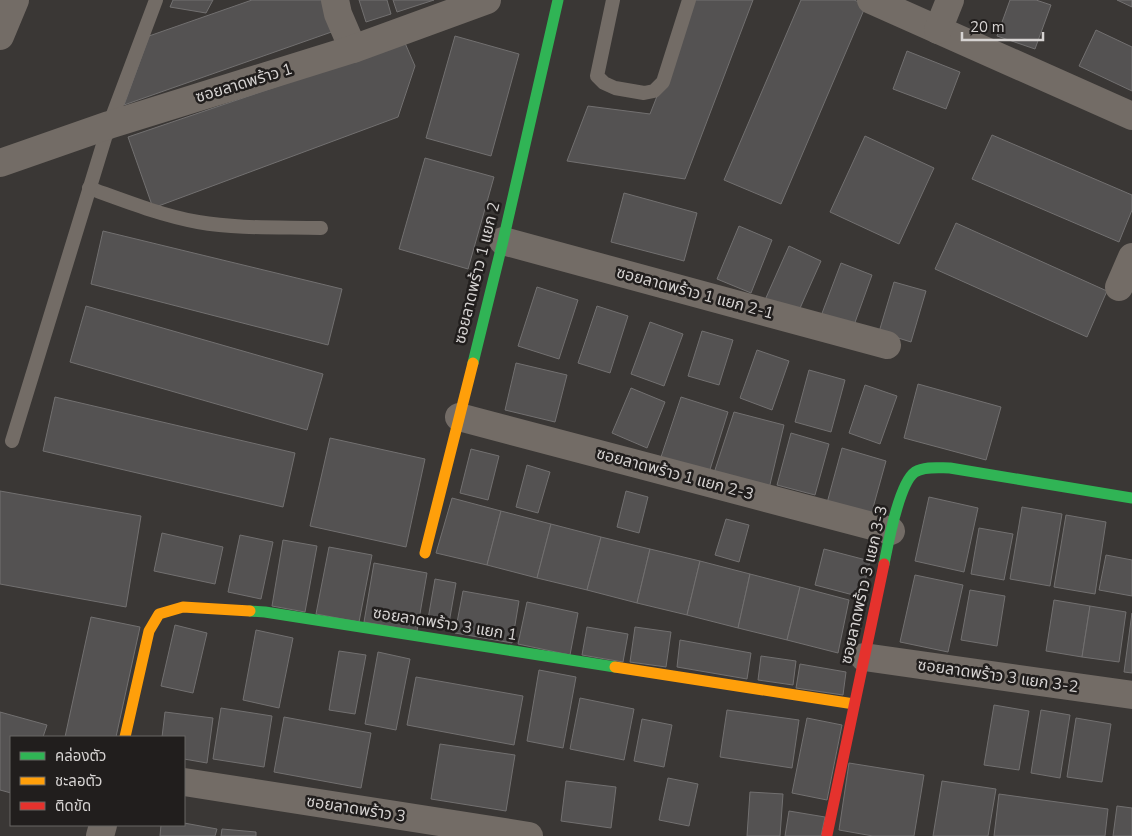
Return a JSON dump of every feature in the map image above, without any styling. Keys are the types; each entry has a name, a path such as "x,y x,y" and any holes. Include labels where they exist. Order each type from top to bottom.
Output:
{"street":[{"path":"0,36 15,0"},
{"path":"335,0 338,14 353,49"},
{"name":"ซอยลาดพร้าว 1","path":"0,163 108,125 353,49 487,0"},
{"name":"ซอยลาดพร้าว 1 แยก 2","path":"425,553 502,241 558,0"},
{"path":"871,0 1132,116"},
{"path":"938,30 950,0"},
{"name":"ซอยลาดพร้าว 1 แยก 2-1","path":"502,241 887,345"},
{"path":"1119,287 1132,257"},
{"name":"ซอยลาดพร้าว 1 แยก 2-3","path":"459,417 890,531"},
{"name":"ซอยลาดพร้าว 3 แยก 3-3","path":"829,836 890,531 903,493 912,475 929,467 950,468 1132,498"},
{"name":"ซอยลาดพร้าว 3 แยก 1","path":"125,736 149,631 159,614 183,607 265,612 854,704"},
{"name":"ซอยลาดพร้าว 3 แยก 3-2","path":"864,657 1132,695"},
{"name":"ซอยลาดพร้าว 3","path":"185,782 528,836"}],"lane":[{"path":"12,441 108,125 156,0"},
{"path":"612,0 597,76 604,84 615,88 644,93 654,91 663,82 689,0"},
{"path":"89,188 156,212 199,222 235,226 320,228"}],"building":[{"path":"173,0 213,0 206,13 170,7"},
{"path":"252,0 329,0 340,29 124,105 149,36"},
{"path":"359,0 387,0 391,14 366,22"},
{"path":"393,0 434,0 397,12"},
{"path":"695,0 753,0 685,179 567,161 588,106 650,114"},
{"path":"801,0 854,0 866,5 781,204 724,180"},
{"path":"1010,0 1036,0 1051,5 1035,49 997,36"},
{"path":"1117,0 1132,0 1132,7"},
{"path":"1096,30 1132,47 1132,91 1079,66"},
{"path":"455,36 519,54 491,156 426,138"},
{"path":"405,43 415,66 398,117 153,208 128,137"},
{"path":"907,51 960,72 946,109 893,89"},
{"path":"992,135 1132,195 1132,210 1119,242 972,179"},
{"path":"865,136 934,168 899,244 830,212"},
{"path":"425,158 494,177 468,269 399,249"},
{"path":"624,193 697,213 684,261 611,242"},
{"path":"956,223 1107,291 1087,337 935,269"},
{"path":"739,226 772,240 751,293 717,279"},
{"path":"103,231 342,289 328,345 91,284"},
{"path":"789,246 821,261 797,315 765,300"},
{"path":"841,263 872,275 853,328 821,316"},
{"path":"894,282 926,291 911,342 879,332"},
{"path":"537,287 578,300 559,359 518,346"},
{"path":"86,306 323,374 307,430 70,362"},
{"path":"597,306 628,316 610,373 578,363"},
{"path":"650,322 683,334 664,386 631,374"},
{"path":"702,331 733,340 719,385 688,376"},
{"path":"757,350 789,361 772,410 740,398"},
{"path":"516,363 567,375 555,422 505,410"},
{"path":"809,370 845,380 831,432 795,422"},
{"path":"918,384 1001,407 986,460 904,438"},
{"path":"865,385 897,396 880,444 849,433"},
{"path":"631,388 665,402 647,448 612,433"},
{"path":"55,397 295,453 283,507 43,451"},
{"path":"681,397 728,412 708,476 660,460"},
{"path":"734,412 784,425 768,493 712,479"},
{"path":"791,433 829,444 815,495 777,485"},
{"path":"330,438 425,459 406,547 310,526"},
{"path":"842,448 886,461 871,515 827,503"},
{"path":"471,449 499,456 488,500 460,493"},
{"path":"527,465 550,472 538,513 516,507"},
{"path":"0,491 141,516 126,607 0,584"},
{"path":"626,491 648,497 639,533 617,527"},
{"path":"929,497 978,508 964,572 915,561"},
{"path":"452,498 501,511 487,565 436,553"},
{"path":"1022,507 1062,514 1050,586 1010,579"},
{"path":"501,511 551,524 537,578 487,565"},
{"path":"1066,515 1106,522 1095,594 1054,587"},
{"path":"726,519 749,525 739,562 715,555"},
{"path":"551,524 601,537 587,590 537,578"},
{"path":"979,528 1013,534 1004,580 971,574"},
{"path":"162,533 223,547 215,584 154,571"},
{"path":"240,535 273,542 261,599 228,592"},
{"path":"601,537 650,549 637,603 587,590"},
{"path":"283,540 317,546 305,612 272,606"},
{"path":"329,547 372,555 359,622 316,614"},
{"path":"650,549 700,561 687,615 637,603"},
{"path":"824,549 870,561 861,597 815,585"},
{"path":"1106,555 1132,560 1132,596 1099,590"},
{"path":"700,561 750,574 738,628 687,615"},
{"path":"374,563 427,573 417,631 364,622"},
{"path":"750,574 800,587 787,640 738,628"},
{"path":"915,575 963,585 948,652 900,642"},
{"path":"435,579 456,583 449,623 428,619"},
{"path":"800,587 849,600 838,653 787,640"},
{"path":"970,590 1005,596 997,646 961,640"},
{"path":"463,591 519,601 512,643 455,633"},
{"path":"1054,600 1090,606 1082,657 1046,651"},
{"path":"527,602 578,613 570,655 518,644"},
{"path":"1090,606 1126,612 1119,662 1082,657"},
{"path":"1132,613 1132,673 1124,672"},
{"path":"91,617 140,627 116,736 65,736"},
{"path":"175,625 207,633 193,693 161,686"},
{"path":"587,627 628,634 623,662 582,655"},
{"path":"635,627 671,632 666,667 630,662"},
{"path":"256,630 293,638 279,708 243,700"},
{"path":"680,640 751,653 747,679 677,667"},
{"path":"339,651 366,655 355,714 329,710"},
{"path":"378,652 410,659 396,730 365,724"},
{"path":"761,656 796,661 793,685 758,680"},
{"path":"800,664 846,672 843,695 796,688"},
{"path":"539,670 576,677 563,748 527,741"},
{"path":"416,677 523,696 514,745 407,725"},
{"path":"580,698 634,709 624,760 570,749"},
{"path":"994,705 1029,711 1019,770 984,765"},
{"path":"221,708 272,716 264,767 213,759"},
{"path":"727,710 799,720 792,768 720,757"},
{"path":"1041,710 1070,715 1060,778 1031,773"},
{"path":"0,712 47,725 43,736 10,736 10,793 0,790"},
{"path":"165,712 213,718 207,763 185,759 185,736 162,736"},
{"path":"284,717 371,733 361,788 274,772"},
{"path":"807,718 842,725 827,800 792,793"},
{"path":"1076,718 1111,724 1102,782 1067,777"},
{"path":"642,719 672,725 664,767 634,761"},
{"path":"440,744 515,755 506,811 431,799"},
{"path":"849,763 924,775 914,836 873,836 839,830"},
{"path":"668,778 698,784 689,826 659,820"},
{"path":"566,781 616,787 611,828 561,821"},
{"path":"942,781 996,789 988,836 933,836"},
{"path":"750,792 783,794 780,836 747,836"},
{"path":"999,794 1108,809 1105,836 994,836"},
{"path":"1117,806 1132,808 1132,836 1113,836"},
{"path":"789,811 825,817 821,836 785,836"},
{"path":"185,823 217,829 215,836 160,836 161,826 185,826"},
{"path":"222,829 256,832 256,836 221,836"}],"traffic: fast":[{"path":"473,363 558,0"},
{"path":"884,564 895,515 904,488 909,478 915,472 923,469 950,468 1132,498"},
{"path":"250,611 615,667"}],"traffic: slow":[{"path":"425,553 473,363"},
{"path":"125,736 149,631 159,614 183,607 250,611"},
{"path":"615,667 854,704"}],"traffic: jam":[{"path":"827,835 884,564"}]}
